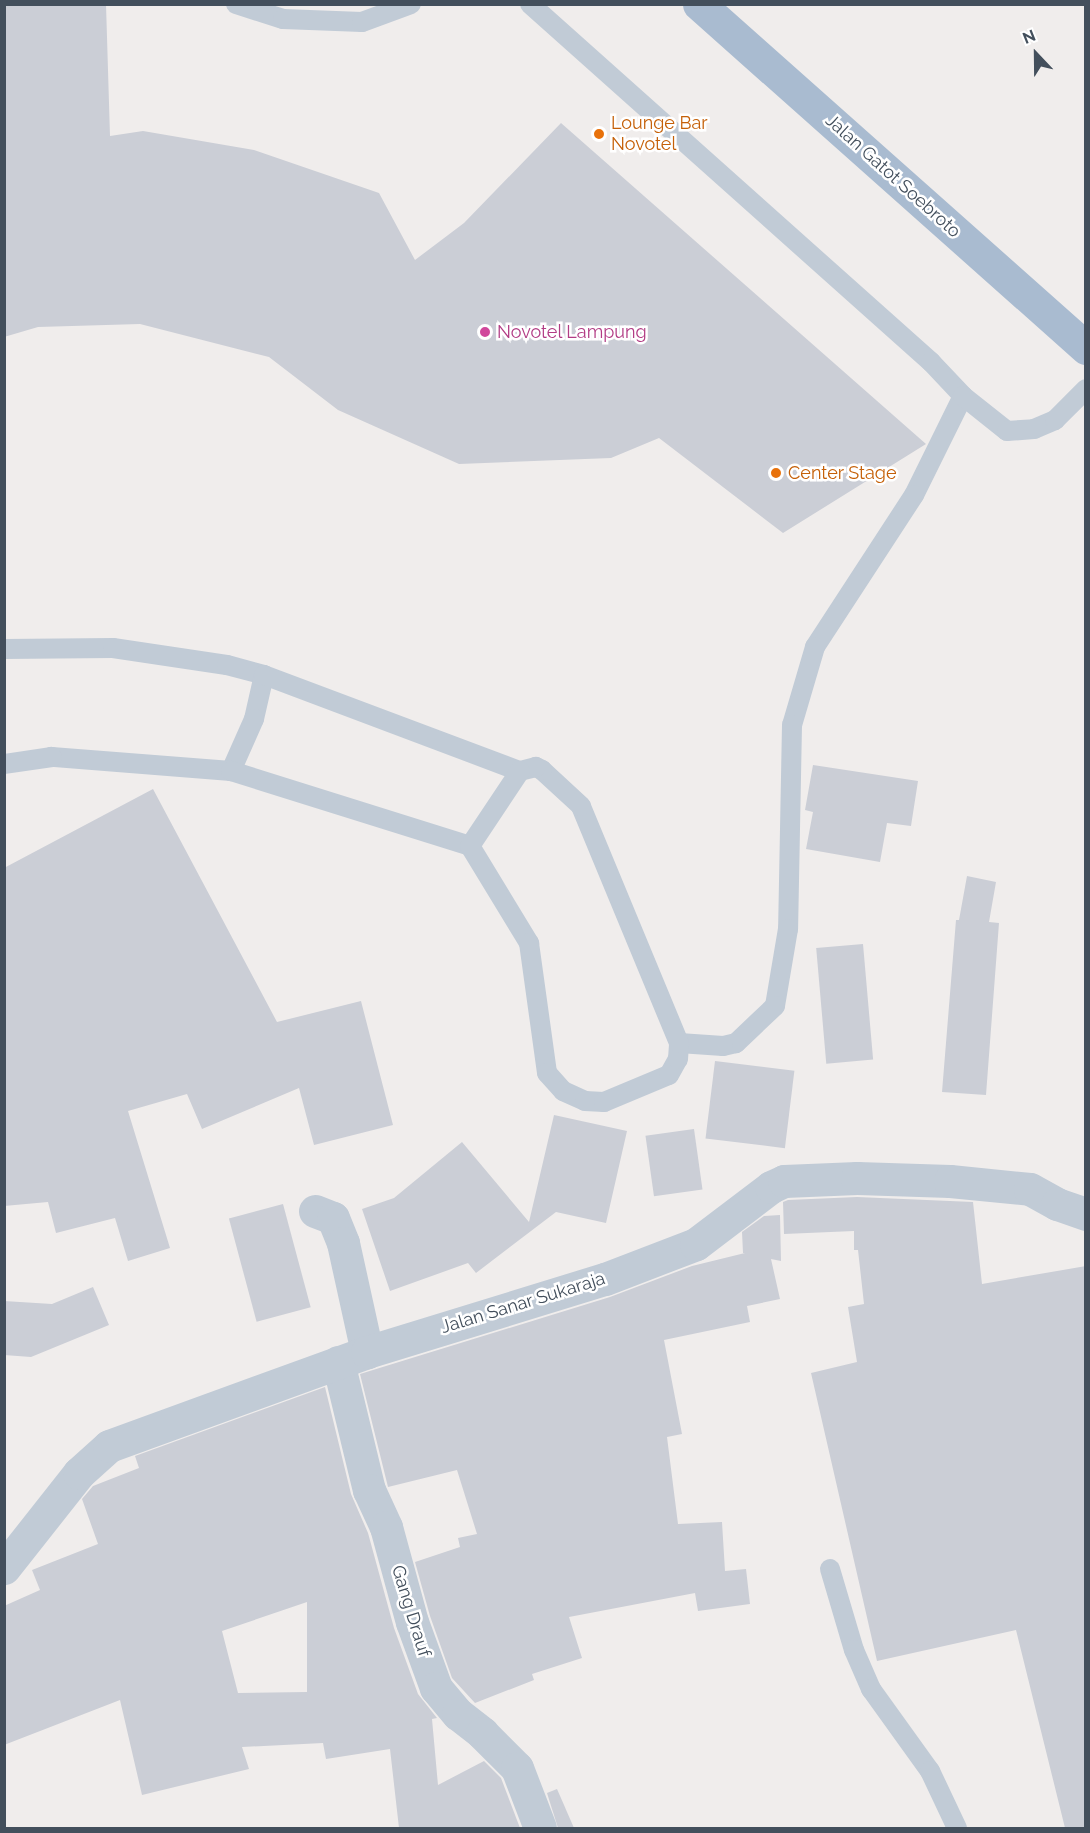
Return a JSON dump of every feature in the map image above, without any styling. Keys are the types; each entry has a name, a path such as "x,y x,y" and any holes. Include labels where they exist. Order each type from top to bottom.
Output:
{"main road":[{"name":"Jalan Gatot Soebroto","path":"699,4 1086,348"}],"street":[{"name":"Jalan Sanar Sukaraja","path":"4,1568 79,1473 109,1446 352,1357 604,1279 696,1244 771,1187 792,1179 950,1181 1030,1189 1057,1204 1086,1214"},
{"name":"Gang Drauf","path":"315,1211 333,1218 344,1243 352,1357 369,1490 386,1527 412,1622 436,1688 458,1714 482,1733 517,1768 540,1828"}],"lane":[{"path":"236,4 283,19 362,22 411,4"},
{"path":"530,4 931,362 963,396 1007,431 1034,429 1055,420 1086,389"},
{"path":"679,1042 723,1046 736,1043 775,1006 788,929 792,725 815,647 914,495 942,434 963,396"},
{"path":"4,649 113,648 227,665 264,675 520,771 536,767 542,770 581,806 679,1042 675,1067 669,1075 656,1082 604,1102 585,1101 563,1091 547,1073 529,943 471,846 231,771 52,757 4,764"},
{"path":"231,771 254,719 264,675"},
{"path":"471,846 520,771"},
{"path":"830,1569 854,1650 871,1689 930,1771 957,1828"}],"building":[{"name":"Novotel Lampung","path":"4,4 106,4 110,136 143,131 254,150 379,193 415,260 464,223 561,123 926,444 783,533 659,438 611,458 459,464 338,410 269,357 140,324 38,327 4,337"},
{"path":"813,765 918,781 911,826 887,823 880,862 806,849 813,812 805,810"},
{"path":"153,789 277,1022 361,1001 393,1125 314,1145 299,1088 202,1129 187,1094 128,1111 170,1248 128,1261 115,1218 56,1233 48,1202 4,1206 4,868"},
{"path":"967,876 996,882 989,922 999,923 986,1095 942,1092 956,920 959,920"},
{"path":"863,944 873,1060 826,1064 816,948"},
{"path":"715,1061 794,1071 785,1148 705,1138"},
{"path":"554,1115 627,1131 606,1223 556,1212 476,1273 468,1263 390,1291 362,1209 394,1198 462,1142 529,1222"},
{"path":"694,1129 702,1189 654,1196 645,1136"},
{"path":"857,1197 973,1202 982,1284 1086,1266 1086,1828 1065,1828 1016,1630 877,1661 811,1373 857,1362 848,1307 864,1304 858,1250 854,1250 854,1231 784,1234 783,1202"},
{"path":"283,1204 311,1307 257,1322 229,1218"},
{"path":"780,1215 781,1261 771,1259 780,1299 747,1306 750,1322 664,1340 682,1434 667,1437 678,1524 722,1522 725,1571 746,1569 750,1604 698,1611 695,1593 569,1617 582,1658 532,1674 534,1680 475,1703 452,1678 430,1616 415,1562 460,1547 458,1538 477,1534 457,1470 388,1487 360,1374 610,1297 692,1266 745,1253 743,1253 742,1232 764,1216"},
{"path":"93,1287 109,1325 31,1357 4,1355 4,1301 52,1304"},
{"path":"325,1387 351,1494 368,1533 394,1628 418,1694 437,1718 432,1719 438,1785 484,1761 501,1778 520,1828 399,1828 390,1749 326,1759 323,1743 242,1747 249,1769 142,1795 120,1700 4,1745 4,1606 40,1590 32,1570 98,1544 82,1499 93,1486 139,1468 135,1456","holes":["307,1602 307,1692 238,1693 222,1631"]},
{"path":"557,1789 574,1828 558,1828 547,1793"}],"place":[{"name":"Lounge Bar Novotel","path":"599,134"},
{"name":"Novotel Lampung","path":"485,332"},
{"name":"Center Stage","path":"776,473"}]}
